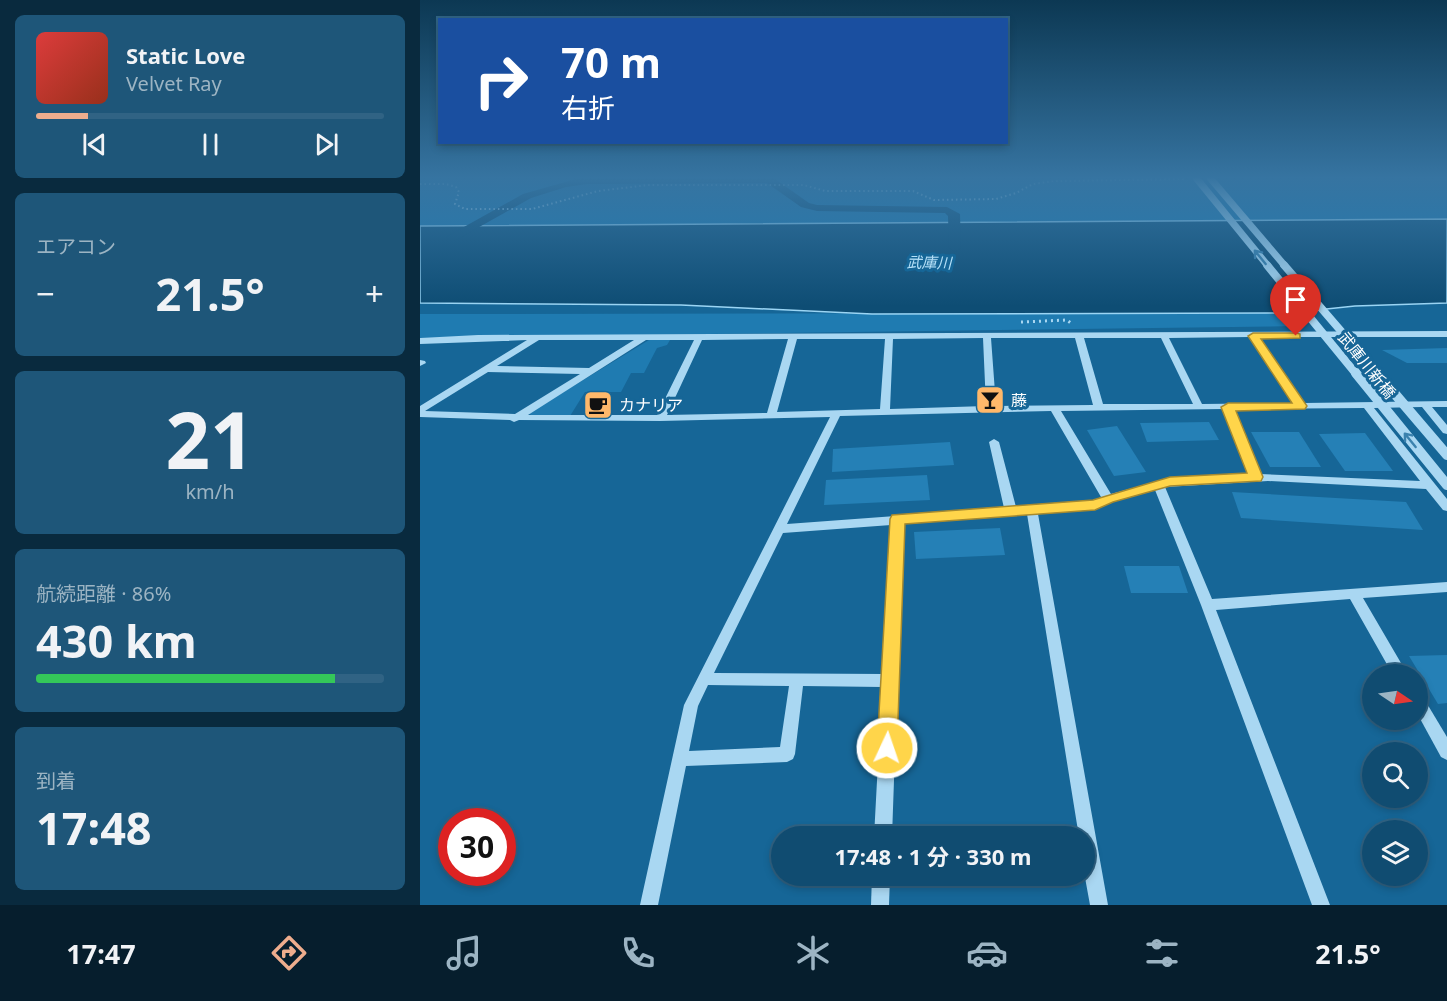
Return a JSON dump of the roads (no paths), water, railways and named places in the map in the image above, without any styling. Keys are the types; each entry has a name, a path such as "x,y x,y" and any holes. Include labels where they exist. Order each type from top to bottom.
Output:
{"street":[{"name":"武庫川新橋","path":"1231,221 1447,485"},
{"name":"武庫川新橋","path":"1247,221 1447,455"},
{"path":"420,341 537,338 1447,334"},
{"path":"1164,336 1199,407"},
{"path":"1253,336 1301,406"},
{"path":"771,416 793,337"},
{"path":"885,412 889,337"},
{"path":"987,337 991,409"},
{"path":"1079,337 1099,408"},
{"path":"420,412 537,338"},
{"path":"514,419 643,338"},
{"path":"660,418 699,338"},
{"path":"486,369 562,367 590,371"},
{"path":"1424,404 1447,431"},
{"path":"420,412 514,419 660,418 991,409 1447,404"},
{"path":"1366,405 1447,507"},
{"path":"1228,407 1256,477"},
{"path":"1054,408 1108,499"},
{"path":"649,905 691,705 837,413"},
{"path":"994,442 1011,512"},
{"path":"781,529 1095,505 1108,499 1170,482 1256,477 1429,485"},
{"path":"1159,485 1208,605 1322,905"},
{"path":"1032,510 1099,905"},
{"path":"883,826 897,519"},
{"path":"1208,605 1447,588"},
{"path":"1354,596 1394,664"},
{"path":"704,679 890,681"},
{"path":"680,759 787,754 796,679"},
{"path":"1428,719 1447,752"},
{"path":"880,905 881,886"}],"water":[{"name":"武庫川","path":"1447,221 1447,303 1355,306 1288,313 872,314 681,305 420,303 420,226"}],"waterway":[{"path":"452,237 480,221"},
{"name":"武庫川","path":"954,221 955,248"}],"place":[{"name":"藤","path":"990,400"},
{"name":"カナリア","path":"598,405"}]}
